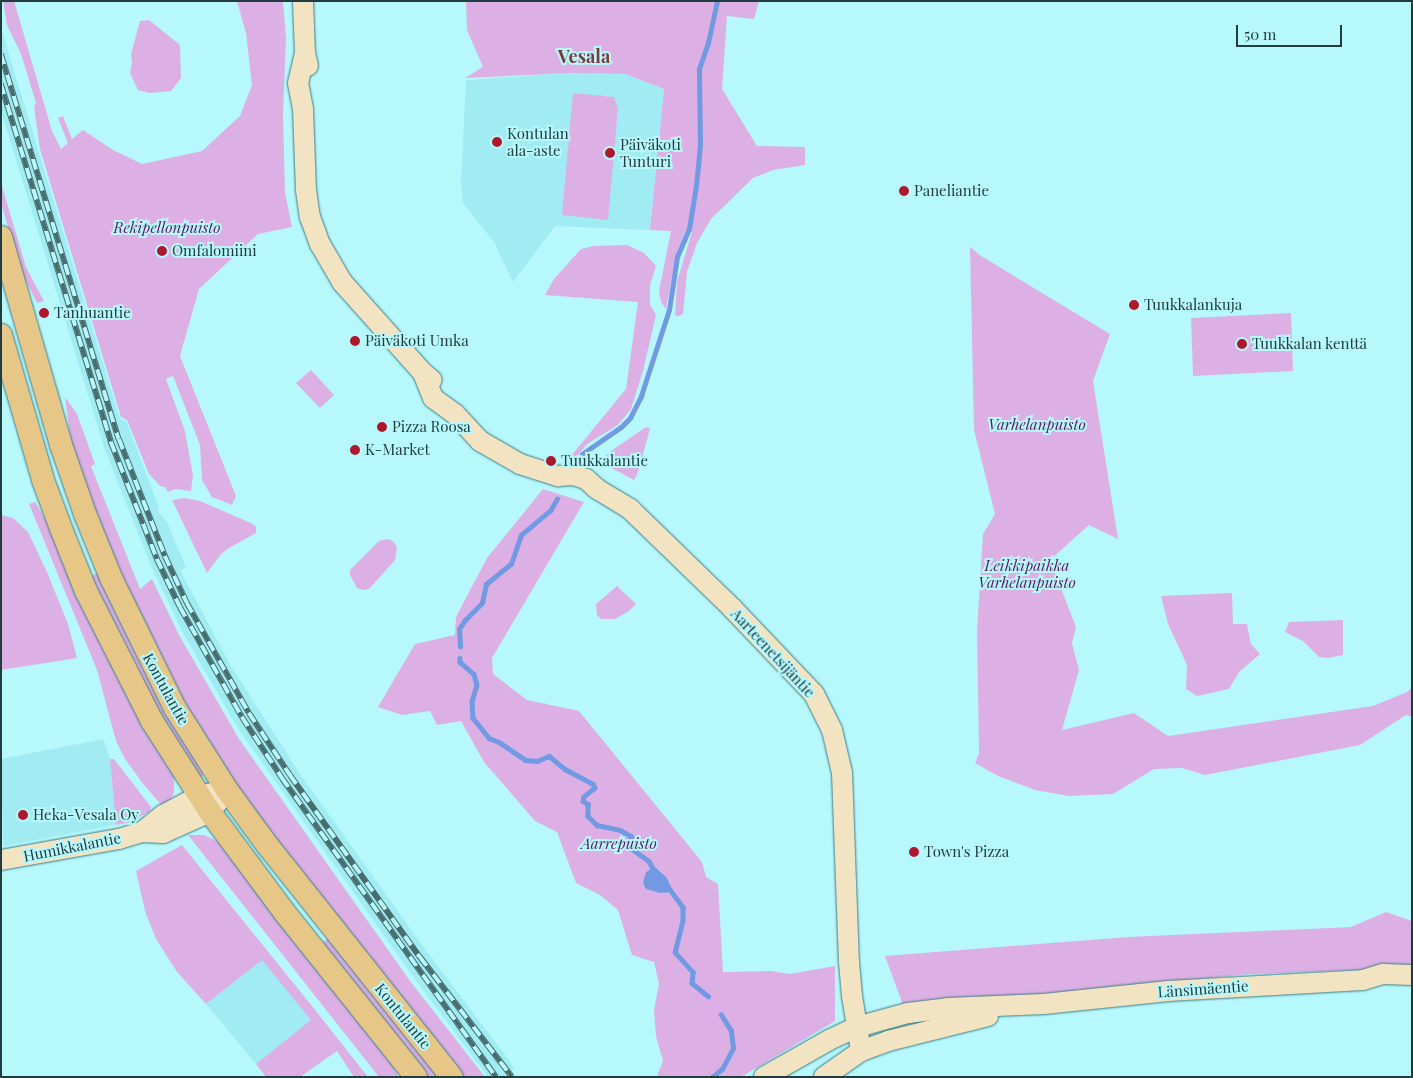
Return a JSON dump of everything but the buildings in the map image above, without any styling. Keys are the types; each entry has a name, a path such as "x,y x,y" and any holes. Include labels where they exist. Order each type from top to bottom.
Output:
{"main road":[{"name":"Kontulantie","path":"1,237 61,445 105,564 141,643 175,708 227,790 268,846 452,1077"},
{"name":"Kontulantie","path":"1,335 44,480 86,592 152,721 204,804 285,913 416,1077"}],"street":[{"name":"Aarteenetsijäntie","path":"303,1 305,53 311,78 311,94 304,109 306,190 310,217 320,244 342,282 423,373 443,390 455,414 480,441 514,461 558,476 569,484 584,489 597,488 630,509 808,686 822,709 836,741 842,773 848,962 861,1051"},
{"name":"Humikkalantie","path":"1,860 119,839 142,832 163,833 227,790"},
{"name":"Länsimäentie","path":"764,1077 812,1049 857,1027 890,1017 940,1009 1044,1004 1168,991 1363,980 1384,974 1412,975"},
{"name":"Länsimäentie","path":"1363,980 1383,987 1412,985"},
{"name":"Länsimäentie","path":"824,1077 861,1051 930,1029 1044,1004"}],"shaded area":[{"path":"1,28 120,419 126,421 159,507 158,511 167,522 186,568 180,570 231,666 300,774 427,952 509,1060 514,1068 504,1077 488,1077 409,971 237,727 183,633 152,568 105,450 1,111"},
{"path":"571,73 625,74 664,89 650,230 555,226 513,282 494,242 463,203 461,183 466,80"},
{"path":"103,739 110,759 116,825 3,846 1,759"},
{"path":"262,959 312,1020 256,1064 206,1004"}],"green space":[{"name":"Rekipellonpuisto","path":"3,1 14,1 52,131 61,149 68,143 58,118 63,116 72,139 83,130 113,150 142,164 202,151 240,116 252,85 246,33 237,1 283,1 286,38 283,115 285,192 292,227 258,234 199,289 180,356 236,496 232,505 212,497 202,480 200,445 173,376 166,379 185,431 193,476 191,491 175,489 168,492 165,487 160,486 149,474 127,420 121,417 40,149 34,107 36,103 21,54 7,25"},
{"path":"466,1 759,1 754,19 727,16 722,89 757,146 805,147 805,165 773,170 753,178 711,219 697,243 687,272 683,314 675,315 677,282 692,232 685,232 676,256 666,309 661,302 659,291 671,231 650,230 664,89 625,74 571,73 465,78 483,67 467,30"},
{"path":"149,20 180,45 181,78 171,91 150,93 138,90 130,73 131,54 140,21"},
{"path":"573,93 614,97 618,108 608,220 562,215"},
{"path":"1,183 26,267 44,301 37,303 20,269 1,203"},
{"path":"627,245 644,253 656,266 650,285 650,304 656,315 643,371 631,409 618,425 587,444 576,458 571,456 626,389 638,302 545,295 554,279 581,249 594,246"},
{"name":"Varhelanpuisto","path":"970,247 981,256 1110,334 1093,381 1118,539 1089,525 1050,560 1076,627 1072,643 1079,670 1062,730 1134,713 1168,736 1373,706 1407,692 1412,687 1412,717 1406,715 1360,745 1205,775 1182,768 1154,769 1113,794 1069,796 1035,790 998,776 975,763 979,753 977,631 983,534 995,514 974,430"},
{"name":"Tuukkalan kenttä","path":"1291,313 1293,371 1193,376 1191,318"},
{"path":"311,370 334,395 320,408 296,383"},
{"path":"65,397 77,414 95,464 91,466 140,589 152,579 179,635 239,739 410,981 485,1077 463,1077 350,936 229,776 162,664 128,594 72,451"},
{"path":"646,427 650,428 634,480 602,463 602,459 611,451"},
{"name":"Aarrepuisto","path":"543,489 584,502 492,658 493,674 527,700 579,711 702,862 706,877 718,884 723,972 771,971 790,974 835,966 835,1021 741,1077 657,1077 663,1061 656,1036 654,1010 659,984 654,962 632,955 618,910 600,895 576,883 557,832 535,821 484,762 461,721 437,725 430,711 402,715 378,707 415,644 455,635 456,617 487,558"},
{"path":"185,498 200,501 253,524 256,527 256,533 221,554 207,573 172,500"},
{"path":"35,502 47,522 174,776 174,793 165,809 125,759 116,741 97,670 29,504"},
{"path":"1,515 13,518 28,532 68,624 77,658 1,670"},
{"path":"387,539 393,541 397,547 395,560 369,589 357,588 350,575 350,570 379,541"},
{"path":"98,573 203,771 202,782 175,746 89,577"},
{"path":"617,586 636,604 629,611 615,619 601,619 597,615 596,604"},
{"path":"1232,593 1233,624 1247,624 1251,644 1260,654 1239,672 1229,689 1197,696 1186,689 1187,665 1168,624 1161,596"},
{"path":"1343,620 1343,655 1328,658 1319,657 1303,641 1285,632 1289,622"},
{"path":"110,759 114,759 151,807 150,811 130,822 116,825"},
{"path":"188,835 204,835 219,842 393,1065 399,1077 379,1077"},
{"path":"182,845 368,1077 354,1077 337,1051 300,1077 266,1077 256,1064 311,1020 262,960 206,1004 177,972 156,939 145,911 136,871"},
{"path":"1386,912 1412,921 1412,968 1249,974 904,1008 885,956 1128,937 1351,927"},
{"path":"328,938 440,1077 427,1077 321,944"}],"water":[{"path":"655,867 667,878 673,892 660,893 646,889 643,883 646,872"}],"waterway":[{"path":"582,454 621,427 630,418 641,396 669,310 677,257 689,229 696,186 700,145 699,69 708,43 717,1"},
{"path":"460,647 459,629 482,603 486,584 511,564 521,535 550,511 557,499"},
{"path":"460,658 460,662 474,674 477,685 472,701 473,718 489,738 499,742 526,760 537,761 549,756 565,769 593,784 595,788 584,797 583,801 588,804 588,816 597,825 620,830 631,836 631,848 649,861 654,871"},
{"path":"669,888 683,907 683,921 675,952 693,972 692,983 708,996"},
{"path":"712,1077 722,1069 733,1048 731,1031 721,1015"}],"railway":[{"path":"1,54 119,439 165,556 187,603 249,713 290,775 420,957 512,1077"},
{"path":"1,84 111,442 157,559 180,607 242,717 282,778 496,1077"}],"place":[{"name":"Kontulan ala-aste","path":"497,142"},
{"name":"Päiväkoti Tunturi","path":"610,153"},
{"name":"Paneliantie","path":"904,191"},
{"name":"Omfalomiini","path":"162,251"},
{"name":"Tuukkalankuja","path":"1134,305"},
{"name":"Tanhuantie","path":"44,313"},
{"name":"Päiväkoti Umka","path":"355,341"},
{"name":"Tuukkalan kenttä","path":"1242,344"},
{"name":"Pizza Roosa","path":"382,427"},
{"name":"K-Market","path":"355,450"},
{"name":"Tuukkalantie","path":"551,461"},
{"name":"Heka-Vesala Oy","path":"23,815"},
{"name":"Town's Pizza","path":"914,852"}],"district":[{"name":"Vesala","path":"584,56"}],"park label":[{"name":"Leikkipaikka Varhelanpuisto","path":"1027,574"}]}
